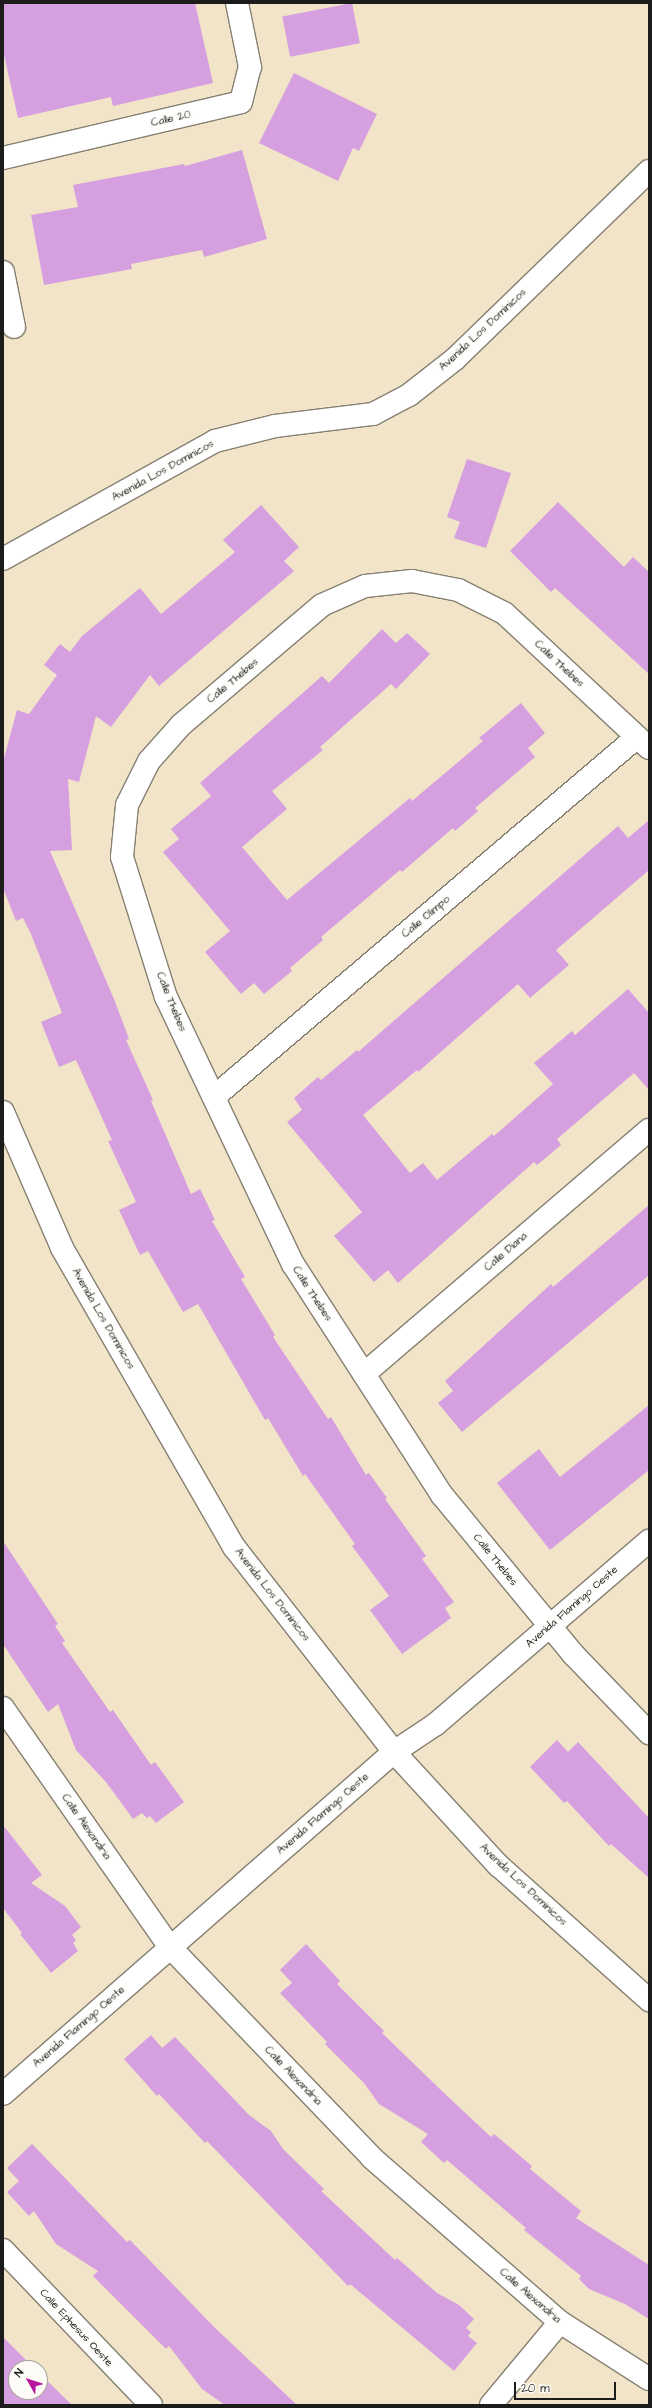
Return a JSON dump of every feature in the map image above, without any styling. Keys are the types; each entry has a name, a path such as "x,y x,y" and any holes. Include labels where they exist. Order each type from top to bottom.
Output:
{"street":[{"name":"Calle 20","path":"3,158 241,102 250,67 237,3"},
{"name":"Avenida Los Dominicos","path":"3,559 215,441 275,426 373,414 409,395 456,359 649,171"},
{"path":"3,272 14,327"},
{"name":"Calle Thebes","path":"643,742 504,613 458,590 412,581 365,586 322,605 181,725 149,761 127,805 122,857 166,996 293,1264 442,1495 573,1654 649,1733"},
{"name":"Calle Olimpo","path":"214,1097 643,742"},
{"name":"Avenida Los Dominicos","path":"3,1112 62,1248 234,1547 394,1752 498,1865 649,2000"},
{"name":"Calle Diana","path":"364,1374 649,1130"},
{"name":"Avenida Flamingo Oeste","path":"3,2094 394,1752 436,1724 649,1541"},
{"name":"Calle Alexandria","path":"3,1708 170,1947 372,2158 560,2322 649,2379"},
{"name":"Calle Ephesus Oeste","path":"3,2250 150,2405"},
{"path":"491,2405 560,2322"}],"building":[{"path":"3,3 195,3 213,83 113,106 111,97 18,118 3,50"},
{"path":"352,3 360,43 290,57 282,17"},
{"path":"294,73 377,114 359,151 353,148 338,181 259,143"},
{"path":"242,150 267,239 204,257 202,250 131,264 132,269 44,285 31,215 78,207 73,185 184,164 185,166"},
{"path":"467,459 511,473 486,548 454,538 460,522 447,517"},
{"path":"558,502 624,567 633,557 649,572 649,674 555,588 551,592 510,551"},
{"path":"261,505 299,547 284,561 294,571 159,686 150,675 111,727 96,716 79,782 68,779 72,850 50,851 114,999 129,1039 126,1040 153,1100 151,1101 191,1194 200,1189 215,1220 212,1221 245,1277 241,1279 275,1335 273,1337 328,1419 331,1417 366,1475 369,1473 387,1498 385,1499 426,1556 422,1559 454,1602 445,1608 451,1618 402,1654 370,1610 389,1596 352,1546 355,1544 305,1474 303,1476 268,1418 265,1420 198,1304 183,1312 148,1251 140,1255 119,1210 136,1202 108,1141 112,1140 76,1060 59,1067 41,1022 62,1013 31,934 23,918 16,921 3,888 3,762 17,710 29,714 57,675 44,665 60,644 70,652 82,636 140,588 161,614 235,552 223,540"},
{"path":"382,629 396,643 407,633 430,654 396,689 391,684 320,747 323,750 272,791 287,809 242,847 287,900 410,798 412,801 483,741 479,738 521,703 545,733 528,748 535,757 475,808 478,811 455,831 453,828 402,872 400,870 321,937 323,940 290,968 292,971 264,994 254,983 241,994 205,952 230,931 163,852 179,839 171,829 211,796 200,783 322,676 329,683"},
{"path":"649,820 649,870 556,950 569,965 530,998 518,984 418,1072 417,1070 363,1115 410,1173 423,1163 437,1180 492,1134 494,1136 553,1084 534,1063 572,1031 575,1035 628,989 649,1013 649,1090 634,1073 557,1139 561,1145 537,1165 534,1162 398,1283 388,1270 374,1282 334,1236 362,1212 287,1122 302,1110 294,1098 318,1077 321,1080 357,1050 358,1052 618,826 628,838"},
{"path":"649,1205 649,1275 462,1432 438,1403 453,1391 445,1381 551,1284 553,1287"},
{"path":"649,1405 649,1470 550,1550 497,1483 539,1449 560,1477"},
{"path":"3,1541 58,1624 55,1626 65,1641 62,1643 110,1712 113,1710 151,1765 155,1762 184,1802 156,1823 150,1816 147,1818 142,1813 133,1819 106,1782 76,1750 58,1704 48,1712 3,1644"},
{"path":"557,1740 568,1752 578,1742 649,1818 649,1878 611,1844 609,1846 567,1801 564,1803 530,1767"},
{"path":"3,1825 42,1875 31,1883 65,1906 81,1927 72,1935 76,1940 73,1943 78,1951 51,1973 20,1934 22,1933 3,1908"},
{"path":"306,1944 340,1981 337,1984 384,2031 382,2033 491,2137 494,2134 532,2166 530,2169 581,2211 576,2218 649,2265 649,2319 625,2304 589,2289 579,2279 581,2276 524,2230 526,2228 447,2160 444,2163 421,2142 428,2134 379,2104 364,2083 325,2044 327,2042 280,1993 292,1983 280,1970"},
{"path":"151,2035 162,2048 175,2037 249,2115 271,2131 283,2149 324,2189 321,2191 395,2260 397,2258 437,2293 459,2305 474,2319 466,2328 471,2332 468,2336 477,2343 454,2371 350,2284 348,2286 207,2141 205,2143 159,2094 157,2096 124,2059"},
{"path":"32,2144 127,2242 130,2240 214,2327 297,2405 225,2405 202,2389 169,2346 166,2349 93,2276 98,2271 56,2244 34,2211 29,2216 7,2192 19,2181 7,2168"},
{"path":"3,2337 26,2360 8,2360 8,2400 48,2400 48,2382 72,2405 3,2405"}]}
